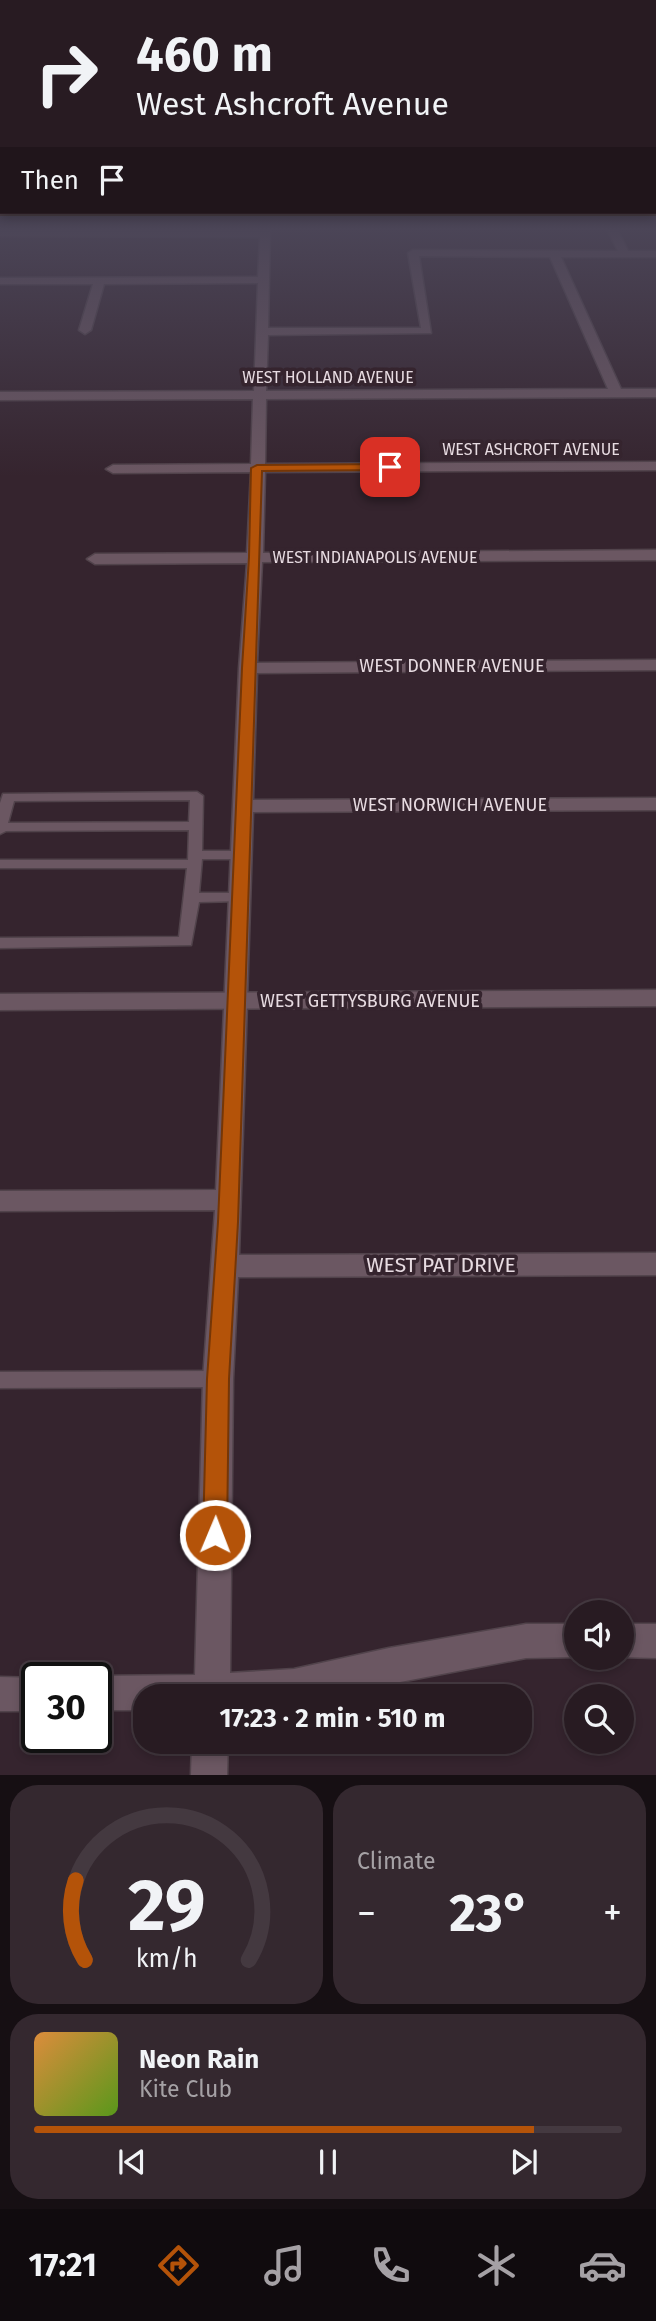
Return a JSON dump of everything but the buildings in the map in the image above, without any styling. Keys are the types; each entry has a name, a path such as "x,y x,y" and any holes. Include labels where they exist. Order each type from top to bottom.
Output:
{"street":[{"path":"85,330 90,312"},
{"path":"212,1684 218,1379 229,1200 248,668 255,557 261,312"},
{"path":"260,332 427,331 424,312"},
{"path":"580,312 616,393"},
{"name":"WEST HOLLAND AVENUE","path":"0,396 656,393"},
{"name":"WEST ASHCROFT AVENUE","path":"113,469 656,466"},
{"name":"WEST INDIANAPOLIS AVENUE","path":"94,559 656,555"},
{"name":"WEST DONNER AVENUE","path":"248,668 656,665"},
{"name":"WEST NORWICH AVENUE","path":"244,806 656,803"},
{"name":"WEST GETTYSBURG AVENUE","path":"0,1002 656,998"},
{"path":"0,1201 229,1200"},
{"name":"WEST PAT DRIVE","path":"226,1266 656,1264"},
{"path":"303,1684 389,1665 526,1642 564,1641"},
{"path":"634,1641 656,1641"},
{"path":"112,1693 133,1693"},
{"path":"0,1694 21,1694"},
{"path":"209,1775 210,1754"}],"lane":[{"path":"0,943 186,942 195,859 197,796 8,797 0,829 196,826"},
{"path":"0,864 195,859 242,855"},
{"path":"192,898 241,897"},
{"path":"0,1380 218,1379"}],"route":[{"path":"215,1535 218,1379 228,1222 257,468 390,467"}]}
